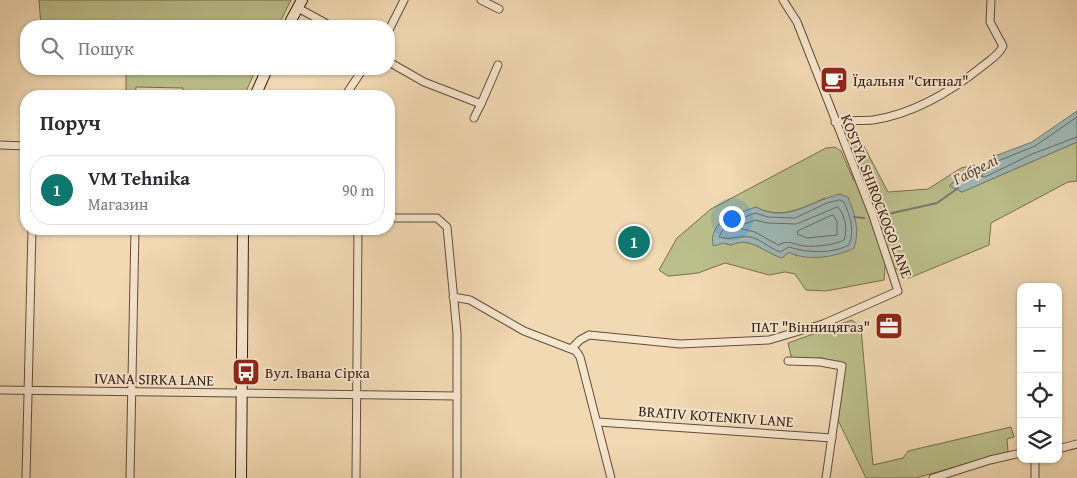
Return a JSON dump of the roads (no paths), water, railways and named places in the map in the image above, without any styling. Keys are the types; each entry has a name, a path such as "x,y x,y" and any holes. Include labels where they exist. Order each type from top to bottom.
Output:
{"main road":[{"path":"291,20 300,4"},
{"path":"258,90 264,75"},
{"path":"241,478 243,235"}],"street":[{"path":"394,20 404,0"},
{"path":"481,0 499,9"},
{"name":"KOSTYA SHIROCKOGO LANE","path":"572,348 589,335 680,344 714,344 779,339 823,324 898,291 872,214 797,22 783,0"},
{"path":"835,122 881,118 898,114 943,95 1001,52 1003,46 990,22 991,0"},
{"path":"300,4 323,20"},
{"path":"395,65 424,82 481,104"},
{"path":"474,118 498,65"},
{"path":"349,90 359,75"},
{"path":"0,145 20,146"},
{"path":"395,218 437,218 447,227 457,333 457,478"},
{"path":"26,478 32,235"},
{"path":"130,478 135,235"},
{"path":"356,478 358,235"},
{"path":"453,297 470,300 524,331 572,348 580,356 611,478"},
{"path":"788,361 820,362 842,366 826,478"},
{"name":"IVANA SIRKA LANE","path":"0,390 457,396"},
{"name":"BRATIV KOTENKIV LANE","path":"598,422 832,438"},
{"path":"1062,448 1077,444"},
{"path":"933,478 990,460 1017,454"},
{"path":"1035,463 1035,478"}],"water":[{"path":"1077,111 1077,142 962,192 949,186 962,175 977,171 995,156 1032,142"},
{"path":"840,194 848,197 856,222 857,235 854,248 847,251 813,258 789,252 782,258 745,242 731,245 724,243 713,246 713,237 719,224 733,216 756,207 767,212 778,213 798,210"}],"waterway":[{"name":"Габрелі","path":"879,216 937,203 958,188"},
{"name":"Габрелі","path":"854,217 864,218"}],"place":[{"name":"Їдальня \"Сигнал\"","path":"834,80"},
{"name":"VM Tehnika","path":"634,242"},
{"name":"ПАТ \"Вінницягаз\"","path":"889,326"},
{"name":"Вул. Івана Сірка","path":"246,372"}]}
